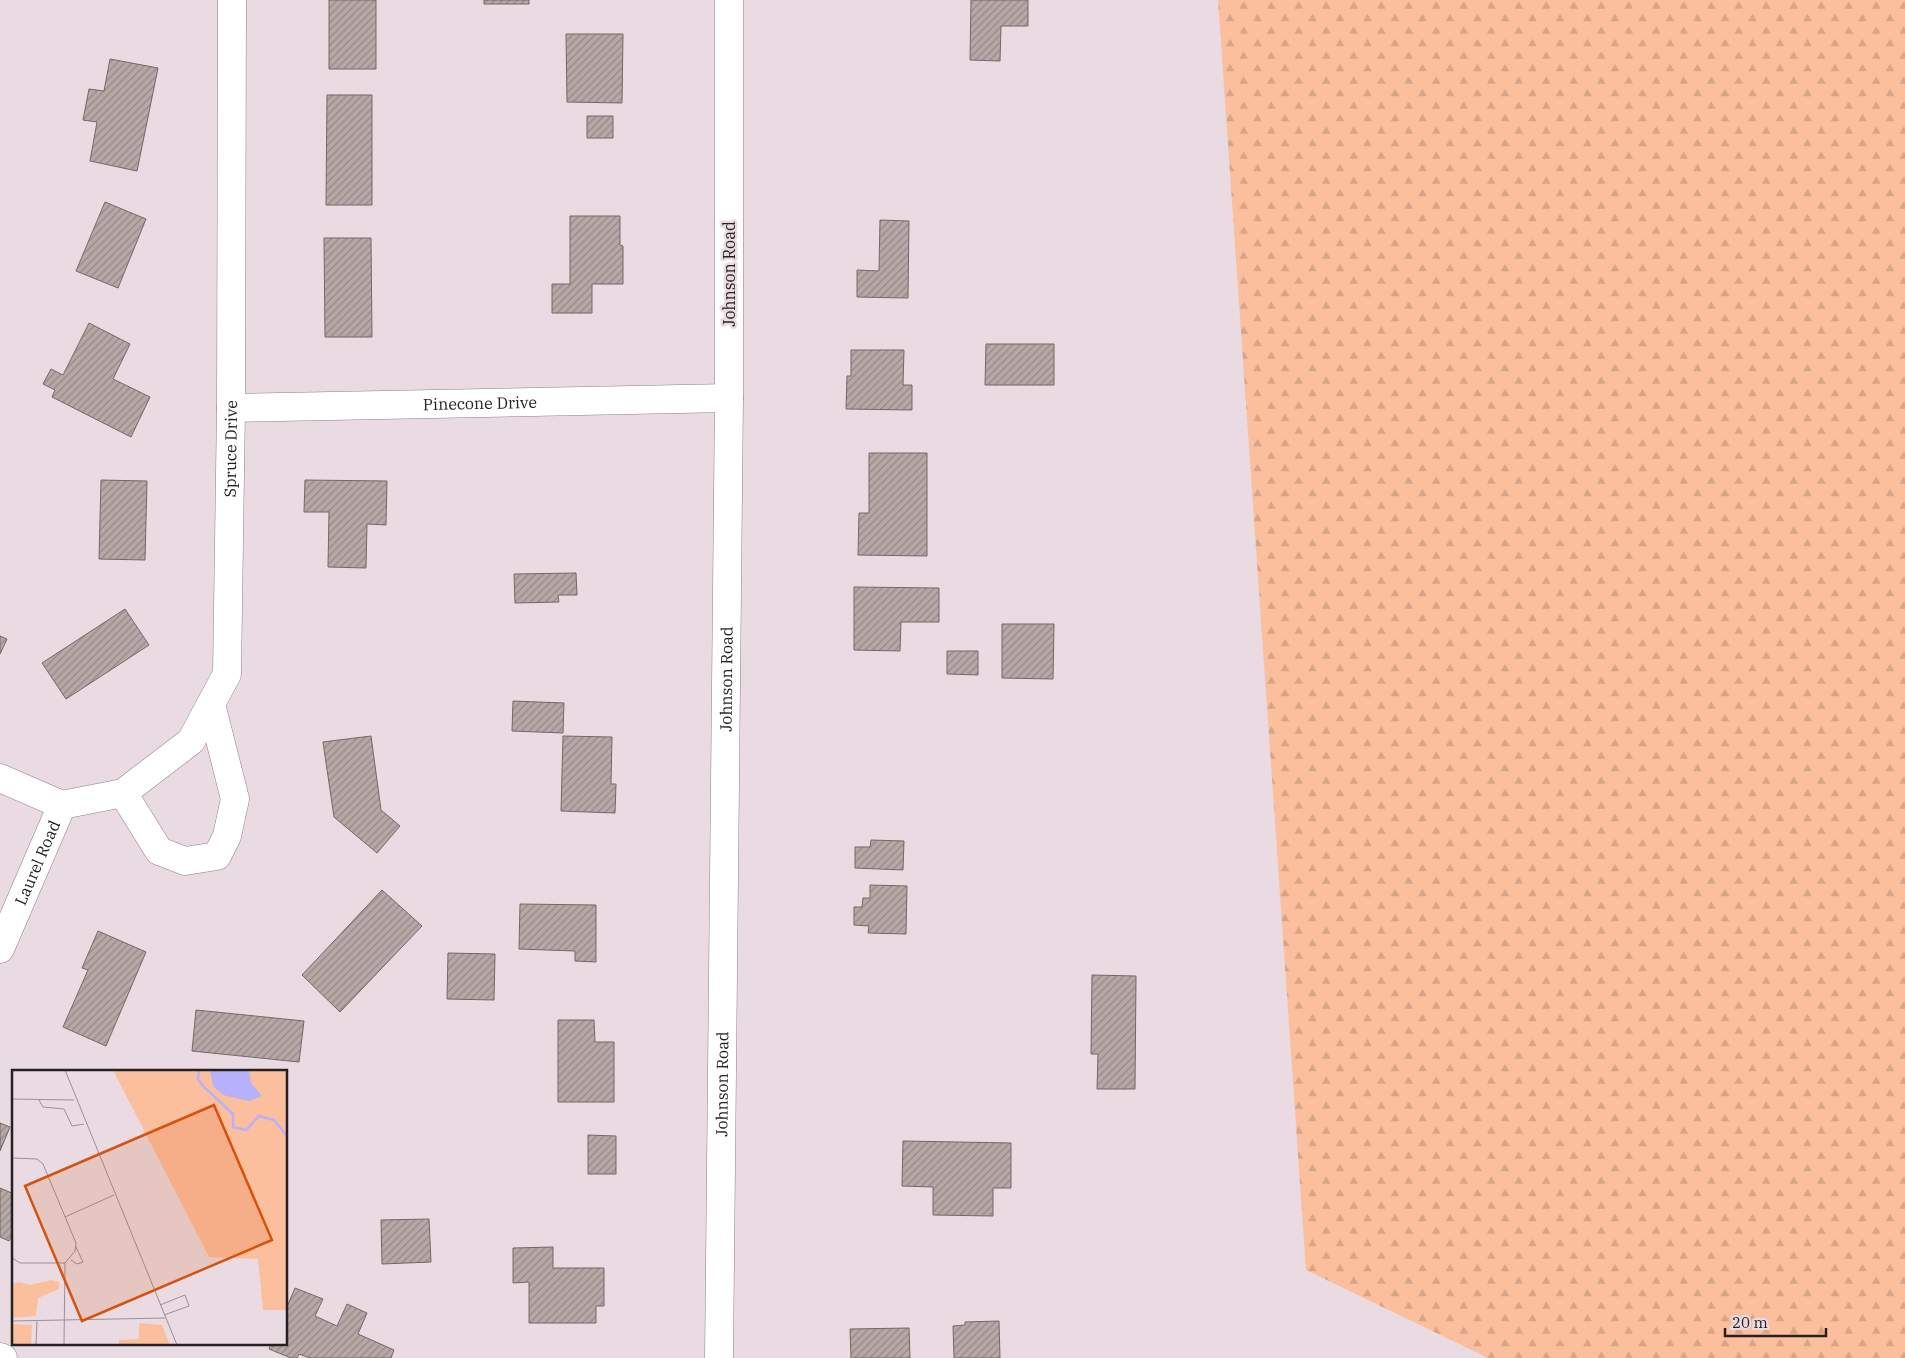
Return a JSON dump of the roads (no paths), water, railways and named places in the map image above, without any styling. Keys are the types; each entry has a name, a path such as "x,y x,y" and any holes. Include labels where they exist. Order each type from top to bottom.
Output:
{"street":[{"name":"Spruce Drive","path":"62,805 123,794 192,741 227,674 231,408 232,0"},
{"name":"Johnson Road","path":"720,1358 729,398 729,0"},
{"name":"Pinecone Drive","path":"231,408 729,398"},
{"path":"123,794 159,851 185,861 217,856 228,836 235,799 211,704"},
{"path":"0,778 62,805"},
{"name":"Laurel Road","path":"0,949 62,805"}]}
